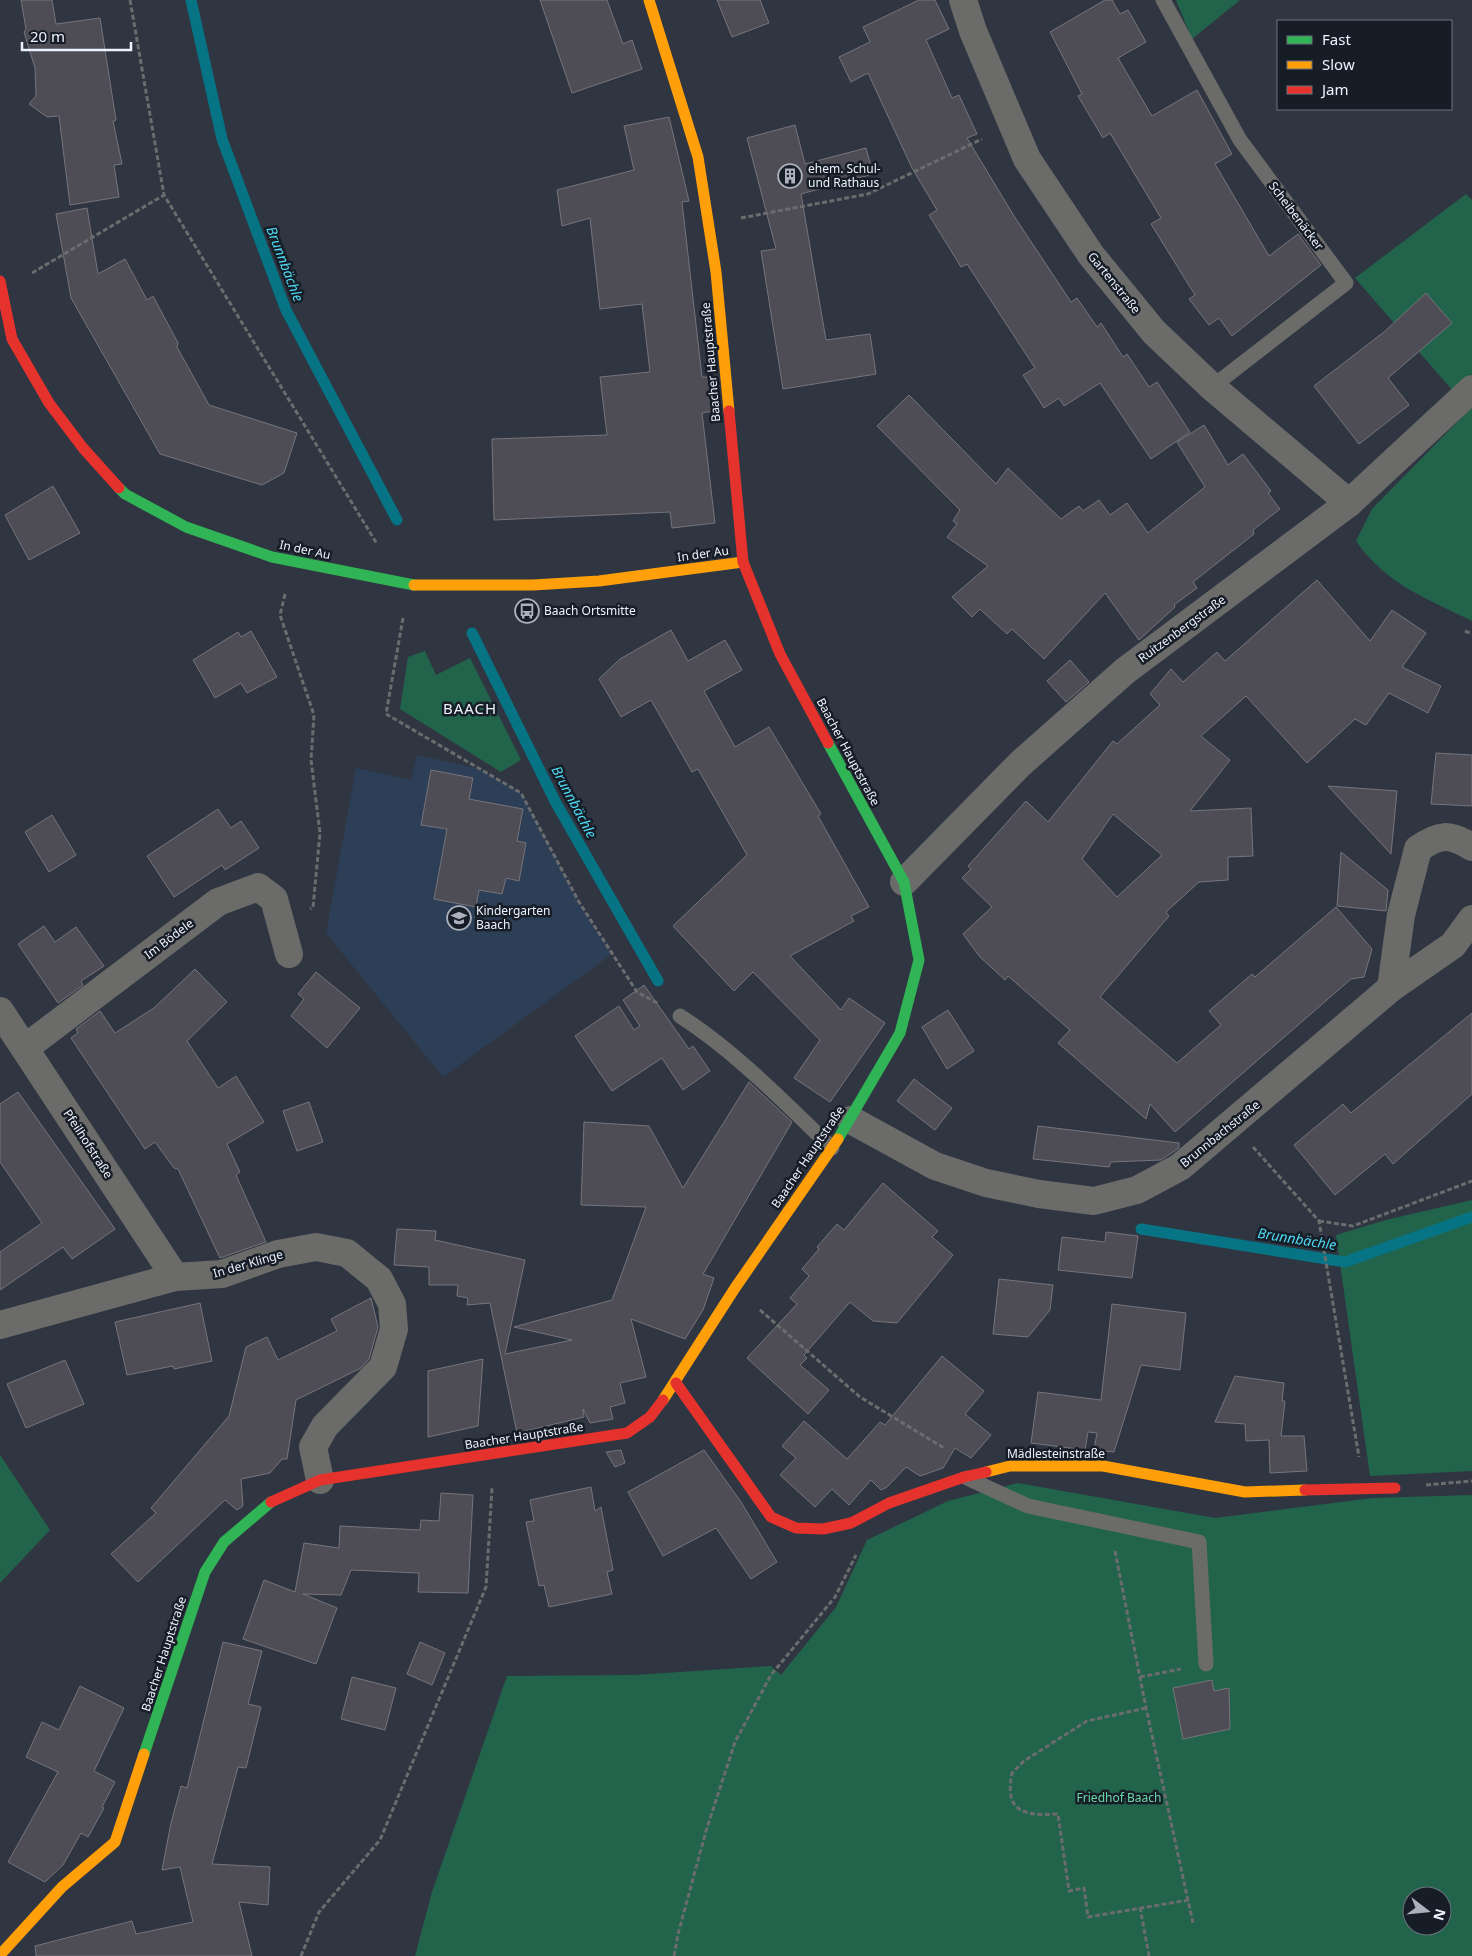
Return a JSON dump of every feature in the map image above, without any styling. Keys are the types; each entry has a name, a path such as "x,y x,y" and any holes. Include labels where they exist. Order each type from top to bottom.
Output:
{"street":[{"name":"Baacher Hauptstraße","path":"0,1955 62,1888 115,1842 205,1572 224,1542 275,1499 320,1480 494,1455 627,1433 650,1417 676,1383 735,1288 851,1120 900,1033 919,960 904,882 879,840 780,654 743,562 716,272 698,157 649,0"},
{"name":"Gartenstraße","path":"963,0 973,31 1027,159 1091,255 1154,332 1212,387 1349,503"},
{"name":"In der Au","path":"1,286 12,339 49,403 83,448 125,494 186,527 272,557 408,585 533,585 599,581 743,562"},
{"name":"Ruitzenbergstraße","path":"904,882 1020,764 1125,671 1349,503 1472,389"},
{"path":"1391,988 1401,915 1418,849 1436,837 1458,838 1472,847"},
{"name":"Im Bödele","path":"25,1048 218,902 258,887 274,899 289,954"},
{"name":"Brunnbachstraße","path":"851,1120 935,1166 986,1183 1039,1194 1094,1201 1136,1190 1180,1167 1391,988 1453,945 1472,919"},
{"name":"Pfeilhofstraße","path":"0,1011 175,1277"},
{"name":"In der Klinge","path":"0,1325 175,1277 222,1274 278,1254 316,1247 347,1253 378,1279 392,1304 394,1329 382,1366 325,1426 313,1447 320,1480"},
{"name":"Mädlesteinstraße","path":"676,1383 771,1517 796,1528 823,1529 851,1523 889,1504 969,1475 1010,1466 1104,1466 1245,1492 1395,1488"}],"lane":[{"name":"Scheibenäcker","path":"1163,0 1240,140 1346,283 1212,387"},
{"path":"680,1016 707,1033 769,1087 832,1148"},
{"path":"969,1475 1028,1506 1199,1542 1206,1664"}],"path":[{"path":"130,0 164,195 372,534 395,583"},
{"path":"708,224 868,194 1012,124"},
{"path":"1,286 164,195"},
{"path":"282,926 313,907 320,834 311,760 314,715 280,614 292,562"},
{"path":"408,585 386,714 520,793 579,902 637,992 680,1016"},
{"path":"1465,631 1472,634"},
{"path":"1233,1124 1319,1221 1364,1488"},
{"path":"1319,1221 1353,1226 1472,1181"},
{"path":"735,1288 860,1398 955,1454 969,1475"},
{"path":"301,1956 319,1912 380,1840 486,1587 494,1455"},
{"path":"1395,1488 1472,1481"},
{"path":"674,1956 678,1934 706,1831 735,1742 771,1675 835,1597 858,1551 868,1514"},
{"path":"1116,1555 1146,1708 1193,1923"},
{"path":"1140,1677 1206,1664"},
{"path":"1146,1708 1087,1721 1024,1761 1012,1773 1009,1785 1012,1800 1020,1809 1033,1815 1058,1814 1069,1891 1084,1888 1088,1917 1189,1900"},
{"path":"1140,1907 1149,1956"}],"shaded area":[{"name":"Kindergarten Baach","path":"417,755 480,769 521,793 579,902 612,954 443,1077 326,933 356,768 411,780"}],"green space":[{"path":"1176,0 1240,0 1192,39"},
{"path":"1466,194 1472,200 1472,374 1453,391 1355,278"},
{"path":"1472,407 1472,621 1423,597 1394,580 1368,556 1356,541 1372,509"},
{"path":"425,651 436,675 470,658 521,760 501,772 400,709 408,657"},
{"path":"1472,1200 1472,1471 1370,1476 1336,1235 1386,1220"},
{"path":"0,1455 50,1530 0,1583"},
{"name":"Friedhof Baach","path":"1018,1483 1215,1518 1373,1498 1472,1495 1472,1956 415,1956 432,1892 507,1676 634,1675 771,1666 781,1675 836,1607 867,1540 948,1501"}],"building":[{"path":"21,0 52,0 56,24 100,18 116,120 113,121 122,164 114,165 119,197 70,205 59,116 47,117 29,104 36,96 35,68 24,32 26,29"},
{"path":"540,0 607,0 623,44 632,40 642,69 572,93"},
{"path":"717,0 760,0 769,23 732,37"},
{"path":"919,0 935,0 949,29 926,40 952,98 959,95 977,134 967,138 1014,216 1071,302 1077,298 1097,327 1101,323 1123,357 1127,354 1149,387 1157,382 1190,432 1151,459 1100,383 1064,406 1059,398 1044,408 1023,375 1035,368 967,264 961,267 929,215 937,210 912,168 868,73 851,82 839,57 870,42 863,27"},
{"path":"1105,0 1112,0 1120,14 1128,10 1146,42 1118,58 1152,116 1197,90 1232,154 1215,164 1269,256 1298,234 1321,265 1232,336 1219,318 1209,325 1189,299 1195,295 1151,224 1161,218 1110,133 1103,138 1078,96 1082,94 1050,32"},
{"path":"669,117 689,201 682,202 702,377 710,377 713,411 702,413 715,523 672,528 670,512 494,520 492,439 607,435 600,377 650,372 642,304 600,309 590,218 562,226 557,190 634,170 624,126"},
{"path":"795,125 805,164 866,148 873,174 801,194 826,340 870,334 876,374 783,389 761,251 776,249 747,138"},
{"path":"87,208 98,274 125,259 147,300 153,296 178,343 177,347 209,405 297,433 284,473 262,485 160,454 71,298 56,214"},
{"path":"1426,293 1452,323 1388,378 1409,405 1359,444 1314,386 1384,332"},
{"path":"909,395 996,484 1008,468 1061,519 1079,506 1083,511 1099,500 1110,515 1127,503 1148,533 1205,487 1177,442 1204,425 1228,465 1243,454 1271,491 1268,493 1280,509 1253,530 1254,534 1193,582 1197,588 1174,605 1175,607 1139,640 1105,593 1044,659 1012,629 1007,634 980,609 972,617 952,597 988,566 947,537 957,524 953,521 960,510 877,426"},
{"path":"53,486 80,533 29,560 5,515"},
{"path":"1317,580 1370,641 1392,610 1426,633 1402,667 1441,686 1428,713 1389,693 1366,725 1355,719 1307,763 1246,696 1201,736 1230,760 1190,811 1251,808 1253,856 1228,857 1228,880 1199,882 1166,912 1169,916 1100,997 1177,1063 1221,1025 1209,1011 1252,974 1255,977 1336,907 1372,949 1364,977 1351,979 1175,1132 1150,1104 1146,1119 1058,1043 1070,1030 1008,976 1005,980 980,957 963,934 992,907 962,878 971,869 968,866 1026,801 1048,822 1113,741 1117,744 1160,705 1150,694 1171,669 1183,682 1217,652 1225,661","holes":["1113,814 1162,855 1117,897 1082,859"]},
{"path":"671,630 688,661 725,640 742,670 704,691 735,747 769,727 821,814 818,816 869,907 851,916 854,921 790,956 841,1010 849,998 885,1023 830,1102 794,1078 820,1040 753,972 734,991 673,926 747,855 698,769 692,772 651,700 621,717 599,679 620,659"},
{"path":"251,631 277,677 247,693 241,683 215,698 193,660 238,632 241,637"},
{"path":"1070,660 1089,682 1066,702 1047,681"},
{"path":"1436,753 1472,755 1472,806 1431,804"},
{"path":"431,770 473,778 469,799 523,809 517,841 526,843 519,881 506,878 502,894 479,890 476,907 434,899 447,829 421,825"},
{"path":"1328,786 1397,791 1391,854"},
{"path":"218,809 231,828 241,821 259,848 225,870 222,865 174,897 147,856"},
{"path":"52,815 76,855 49,872 25,832"},
{"path":"1341,852 1388,890 1386,911 1337,906"},
{"path":"44,926 55,942 76,927 104,966 81,981 83,985 58,1003 18,944"},
{"path":"195,969 227,1002 187,1041 218,1088 236,1076 264,1122 227,1144 240,1172 236,1175 266,1242 220,1258 178,1169 174,1168 155,1142 145,1149 71,1038 78,1033 76,1029 100,1011 115,1033 154,1008"},
{"path":"316,972 360,1008 327,1048 291,1016 304,999 298,994"},
{"path":"644,985 689,1049 693,1046 710,1071 683,1090 662,1058 612,1091 575,1036 619,1006 634,1030 640,1026 623,1000"},
{"path":"948,1010 974,1051 947,1069 922,1027"},
{"path":"1472,1013 1472,1094 1393,1164 1385,1154 1335,1195 1294,1145 1343,1104 1351,1113"},
{"path":"914,1079 952,1108 935,1130 897,1101"},
{"path":"749,1082 792,1122 703,1274 714,1278 703,1310 685,1339 631,1319 646,1377 620,1383 625,1403 610,1407 613,1419 590,1423 583,1409 584,1417 517,1433 490,1303 467,1305 468,1298 457,1296 458,1285 429,1285 429,1267 394,1265 397,1229 436,1231 435,1240 525,1260 505,1354 572,1340 514,1327 612,1300 646,1207 581,1205 584,1122 649,1126 683,1188"},
{"path":"18,1092 115,1229 72,1259 63,1247 0,1290 0,1252 42,1223 0,1162 0,1104"},
{"path":"309,1102 323,1142 297,1151 283,1111"},
{"path":"1038,1126 1179,1143 1179,1148 1161,1160 1111,1162 1109,1167 1033,1159"},
{"path":"883,1183 938,1231 932,1237 953,1255 897,1323 873,1321 850,1302 804,1355 807,1358 800,1365 829,1390 808,1414 747,1358 797,1304 790,1298 809,1276 802,1269 819,1249 817,1247 837,1224 844,1230"},
{"path":"1106,1232 1138,1236 1132,1278 1058,1270 1062,1237 1105,1242"},
{"path":"999,1279 1053,1285 1050,1310 1028,1337 993,1334"},
{"path":"371,1298 378,1327 369,1359 361,1368 296,1400 287,1459 282,1459 270,1473 241,1479 243,1506 237,1510 225,1500 138,1582 111,1554 156,1513 151,1508 229,1416 246,1347 267,1337 278,1360 337,1331 331,1319"},
{"path":"200,1303 212,1361 174,1369 173,1366 127,1375 115,1322"},
{"path":"1112,1304 1186,1313 1180,1370 1141,1365 1114,1452 1094,1450 1097,1433 1088,1432 1085,1450 1031,1443 1038,1392 1101,1400"},
{"path":"942,1356 984,1391 965,1414 991,1435 971,1458 955,1448 943,1468 920,1476 906,1467 887,1487 881,1490 871,1480 849,1505 832,1489 815,1507 780,1475 796,1458 782,1446 804,1421 847,1459 880,1422 885,1425"},
{"path":"483,1359 478,1426 428,1437 428,1371"},
{"path":"65,1360 84,1404 26,1428 7,1384"},
{"path":"1235,1376 1284,1383 1282,1401 1285,1401 1281,1436 1304,1436 1307,1471 1270,1473 1269,1440 1246,1441 1245,1424 1215,1422"},
{"path":"621,1450 625,1463 615,1467 606,1452"},
{"path":"704,1450 741,1502 777,1562 751,1579 716,1528 663,1556 628,1492"},
{"path":"591,1487 595,1511 601,1507 613,1570 607,1572 612,1594 549,1607 544,1585 539,1586 526,1522 534,1521 530,1500"},
{"path":"441,1493 473,1495 468,1593 418,1592 419,1573 351,1570 341,1595 303,1594 337,1608 316,1664 243,1639 264,1580 295,1592 304,1543 339,1548 340,1526 420,1530 421,1520 439,1521"},
{"path":"223,1642 262,1651 248,1704 261,1707 246,1768 238,1767 212,1864 270,1867 268,1905 239,1902 252,1956 36,1956 35,1946 132,1921 136,1934 193,1922 180,1867 162,1870 171,1823 181,1786 187,1788"},
{"path":"420,1642 445,1653 432,1685 407,1674"},
{"path":"352,1677 396,1688 385,1730 341,1719"},
{"path":"1212,1680 1214,1691 1229,1688 1230,1729 1183,1739 1173,1688"},
{"path":"80,1686 124,1708 94,1771 115,1782 102,1807 104,1808 88,1837 81,1833 63,1865 45,1882 8,1862 58,1772 26,1757 42,1722 59,1730"}],"waterway":[{"name":"Brunnbächle","path":"191,0 222,139 286,310 397,520"},
{"name":"Brunnbächle","path":"472,633 556,803 658,981"},
{"name":"Brunnbächle","path":"1141,1229 1345,1262 1472,1217"}],"traffic: fast":[{"path":"119,488 125,494 186,527 272,557 414,585"},
{"path":"828,743 904,882 919,960 900,1033 838,1139"},
{"path":"144,1754 205,1572 224,1542 271,1502"}],"traffic: slow":[{"path":"649,0 698,157 716,272 729,411"},
{"path":"414,585 533,585 599,581 743,562"},
{"path":"663,1400 735,1288 838,1139"},
{"path":"986,1472 1010,1466 1103,1466 1245,1492 1305,1490"},
{"path":"0,1955 62,1887 115,1842 144,1754"}],"traffic: jam":[{"path":"0,281 12,339 49,403 83,448 119,488"},
{"path":"729,411 743,562 780,654 828,743"},
{"path":"676,1383 771,1517 796,1528 823,1529 851,1523 889,1503 964,1477 986,1472"},
{"path":"271,1502 320,1480 627,1433 650,1417 663,1400"},
{"path":"1305,1490 1395,1488"}],"place":[{"name":"ehem. Schul- und Rathaus","path":"790,176"},
{"name":"Baach Ortsmitte","path":"527,611"},
{"name":"Kindergarten Baach","path":"459,918"}],"district":[{"name":"BAACH","path":"470,709"}]}
